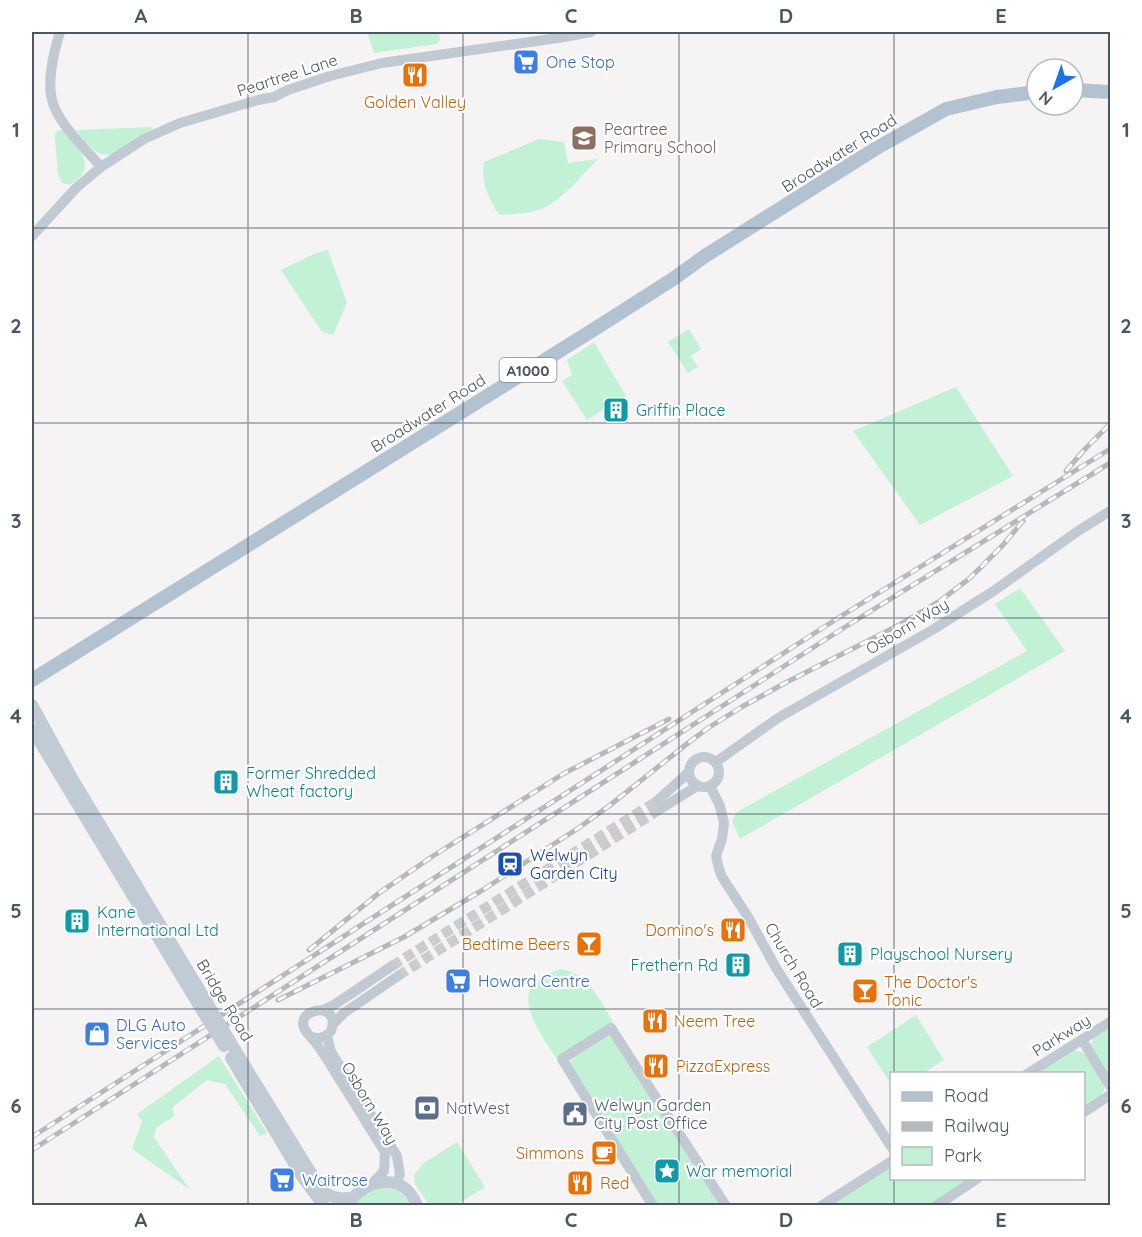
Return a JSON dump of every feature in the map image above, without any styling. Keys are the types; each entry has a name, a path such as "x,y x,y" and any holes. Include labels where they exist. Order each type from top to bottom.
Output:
{"main road":[{"path":"1085,91 1110,92"},
{"name":"Broadwater Road","path":"32,680 593,330 875,148 946,109 1025,94"},
{"name":"Bridge Road","path":"32,705 202,1002"},
{"name":"Bridge Road","path":"32,729 234,1055 322,1191 331,1197 349,1202"},
{"name":"Bridge Road","path":"234,1055 301,1175 324,1206"},
{"path":"349,1202 360,1191 371,1185 391,1182 407,1188 417,1206"}],"street":[{"path":"60,32 50,82 51,99 62,122 101,167"},
{"name":"Peartree Lane","path":"32,236 76,188 101,167 135,145 180,123 258,100 269,99 288,90 345,72 408,59 591,32"},
{"name":"Osborn Way","path":"716,762 778,718 934,629 985,597 1110,511"},
{"path":"708,757 716,762 719,775 711,786 697,786 659,804 688,773 691,763 698,758 708,757"},
{"path":"688,773 691,781 697,786"},
{"name":"Church Road","path":"711,786 720,806 724,823 722,839 716,856 722,877 748,917 776,968 890,1146"},
{"path":"392,966 334,1005 309,1013 305,1018 307,1033 318,1038 327,1035 333,1024 344,1013 399,976"},
{"path":"323,1010 331,1017 333,1024"},
{"name":"Parkway","path":"1030,1072 1110,1022"},
{"path":"653,1206 562,1059 611,1029 726,1206"},
{"name":"Osborn Way","path":"327,1035 331,1052 398,1156 400,1174 397,1183"},
{"name":"Osborn Way","path":"312,1037 385,1152 384,1171 371,1185"},
{"path":"1082,1040 1110,1086"},
{"path":"1085,1111 1110,1095"},
{"path":"821,1206 890,1162"},
{"path":"936,1206 976,1180"}],"green space":[{"path":"367,32 439,32 440,40 437,44 374,53"},
{"path":"151,127 152,130 113,154 107,155 96,152 76,130"},
{"path":"58,130 63,130 84,159 84,172 77,180 69,184 62,183 58,175 55,134"},
{"path":"539,139 564,142 568,163 598,159 571,187 549,205 531,212 499,215 484,183 484,162"},
{"path":"328,250 347,303 333,335 322,332 281,270 316,253"},
{"path":"689,329 701,349 691,356 698,367 688,373 668,342"},
{"path":"594,342 626,396 587,420 562,381 572,375 567,360"},
{"path":"956,387 1013,476 920,525 853,431"},
{"path":"1020,588 1065,651 740,839 732,821 737,812 1027,651 995,604"},
{"path":"560,969 570,971 586,981 613,1022 556,1058 540,1033 528,1003 532,986"},
{"path":"916,1015 944,1060 926,1072 890,1072 889,1081 867,1047"},
{"path":"1110,1026 1110,1079 1091,1047 1091,1043 1100,1032"},
{"path":"609,1035 614,1037 722,1205 658,1205 570,1063 574,1057"},
{"path":"1074,1050 1079,1051 1088,1058 1105,1083 1103,1092 1085,1106 1085,1072 1037,1072"},
{"path":"219,1056 267,1133 260,1136 225,1084 207,1080 173,1107 174,1116 156,1128 154,1137 189,1189 132,1149 142,1121 137,1114"},
{"path":"457,1142 485,1187 456,1205 429,1205 415,1184 414,1175 424,1163"},
{"path":"890,1165 890,1180 969,1180 929,1205 827,1206"},
{"path":"376,1188 397,1191 411,1206 352,1206 360,1196"}],"tunnel":[{"path":"392,966 657,801"},
{"path":"398,976 662,808"}],"railway":[{"path":"1066,471 1110,424"},
{"path":"32,1137 838,618 1110,449"},
{"path":"32,1150 845,627 1110,463"},
{"path":"278,1000 404,937 481,891 577,829 708,728 740,708 901,624 940,601 970,578 1023,521"},
{"path":"309,950 379,893 433,856 563,774 669,719"}],"place":[{"name":"One Stop","path":"526,62"},
{"name":"Golden Valley","path":"415,75"},
{"name":"Peartree Primary School","path":"584,138"},
{"name":"Griffin Place","path":"616,410"},
{"name":"Former Shredded Wheat factory","path":"226,782"},
{"name":"Welwyn Garden City","path":"510,864"},
{"name":"Kane International Ltd","path":"77,921"},
{"name":"Domino's","path":"733,930"},
{"name":"Bedtime Beers","path":"589,944"},
{"name":"Playschool Nursery","path":"850,954"},
{"name":"Frethern Rd","path":"738,965"},
{"name":"Howard Centre","path":"458,981"},
{"name":"The Doctor's Tonic","path":"865,991"},
{"name":"Neem Tree","path":"655,1021"},
{"name":"DLG Auto Services","path":"97,1034"},
{"name":"PizzaExpress","path":"656,1066"},
{"name":"NatWest","path":"427,1108"},
{"name":"Welwyn Garden City Post Office","path":"575,1114"},
{"name":"Simmons","path":"604,1153"},
{"name":"War memorial","path":"667,1171"},
{"name":"Waitrose","path":"282,1180"},
{"name":"Red","path":"580,1183"}]}
